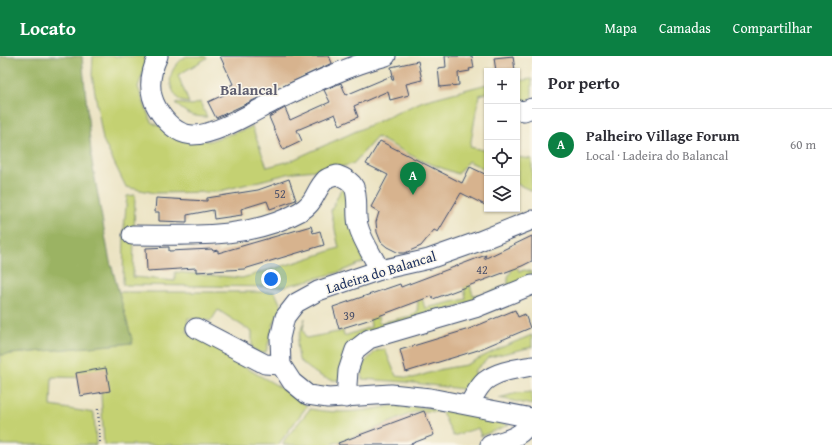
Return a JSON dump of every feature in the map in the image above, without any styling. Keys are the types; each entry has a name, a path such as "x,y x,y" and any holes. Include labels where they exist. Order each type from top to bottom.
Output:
{"street":[{"path":"158,56 150,80 152,99 162,116 173,127 191,135 218,129 308,85 374,59 386,56"},
{"path":"520,110 524,111 532,108"},
{"path":"132,235 218,235 251,230 294,215 308,207 326,179 337,175 345,178 354,186 357,195 356,210 358,226 380,270"},
{"name":"Ladeira do Balancal","path":"281,365 280,338 285,317 296,303 318,291 380,270 436,256 532,220"},
{"path":"346,398 348,371 355,350 369,339 475,308 532,284"},
{"path":"196,328 265,364 281,365 292,382 308,394 328,398 391,394 430,398 469,404 532,418 527,429 514,437 490,445"},
{"path":"469,404 484,382 509,370 532,366"}],"path":[{"path":"98,409 100,445"}],"green space":[{"path":"0,56 82,56 92,162 109,257 133,343 0,355"},
{"path":"93,56 149,56 138,87 151,122 182,138 209,141 252,127 267,167 290,161 423,101 484,85 484,94 479,95 470,147 484,150 484,169 468,161 458,174 420,160 377,137 353,164 340,167 320,183 316,170 295,172 216,192 155,193 126,187 103,140 92,75"},
{"path":"186,56 205,56 207,58 178,75 189,103 180,101 172,89 171,83 172,71 175,66"},
{"path":"532,79 532,98 522,102 520,102 520,81"},
{"path":"200,102 207,117 189,114 175,103 192,105"},
{"path":"520,157 532,159 532,191 520,185"},
{"path":"350,187 368,260 340,272 283,287 123,285 124,228 127,196 135,195 133,277 175,281 175,272 242,278 339,248 331,211 341,189"},
{"path":"510,262 515,262 519,271 525,270 532,272 532,280 385,332 340,380 323,377 299,360 297,343 305,318 303,329 306,338 343,331 344,336 371,327 369,312 377,310 379,323 411,316 417,312 418,300 422,298 425,308 466,299 464,286 470,285 473,295 485,294 508,285 508,277 512,270"},
{"path":"118,292 275,292 282,308 274,323 266,352 261,354 252,348 252,332 218,310 211,321 188,318 187,332 209,341 236,362 278,386 307,406 278,445 104,445 100,378 52,377 51,406 94,413 96,445 0,445 0,355 132,343"},
{"path":"532,335 532,347 490,357 474,371 480,381 470,390 406,382 362,379 363,364 376,351 385,349 396,376 413,378 442,369 466,365 500,348"},
{"path":"532,392 532,405 499,398 517,393"},
{"path":"396,405 464,411 509,425 481,436 478,428 453,436 442,412 417,411 370,431 329,445 283,445 285,439 310,409 332,412 353,412"}],"building":[{"path":"220,56 329,56 332,63 216,118 208,102 232,91 229,86 233,84"},
{"path":"445,56 472,56 474,68 469,69 470,71 458,73 459,85 440,87 438,68 446,67"},
{"path":"513,56 515,68 496,68 494,58"},
{"path":"418,61 422,80 406,84 409,95 390,100 388,91 354,106 358,117 340,125 335,114 297,130 302,141 283,150 269,117 285,108 290,120 330,102 324,90 341,83 346,95 391,76 392,80 394,80 391,67"},
{"path":"380,141 462,183 470,167 484,174 484,204 461,193 438,232 434,230 421,246 405,253 399,253 381,242 377,232 376,222 379,212 371,207 388,175 366,164"},
{"path":"289,179 296,200 270,209 267,201 241,209 242,215 214,219 213,210 187,215 187,222 159,221 159,212 155,212 156,198 207,201 207,198 258,190"},
{"path":"311,226 313,233 320,231 324,245 244,269 196,272 196,268 147,271 146,248 169,247 169,251 212,249 213,251 218,250 218,253"},
{"path":"532,236 532,261 522,266 433,299 432,296 368,320 339,329 333,307 400,284 401,287 486,255 484,259"},
{"path":"515,310 518,317 525,314 530,328 478,350 406,372 400,350 469,329"},
{"path":"106,368 110,391 80,396 76,373"},
{"path":"424,411 434,435 408,445 339,445 338,443"}],"place":[{"name":"Palheiro Village Forum","path":"413,195"}],"district":[{"name":"Balancal","path":"249,90"}]}
